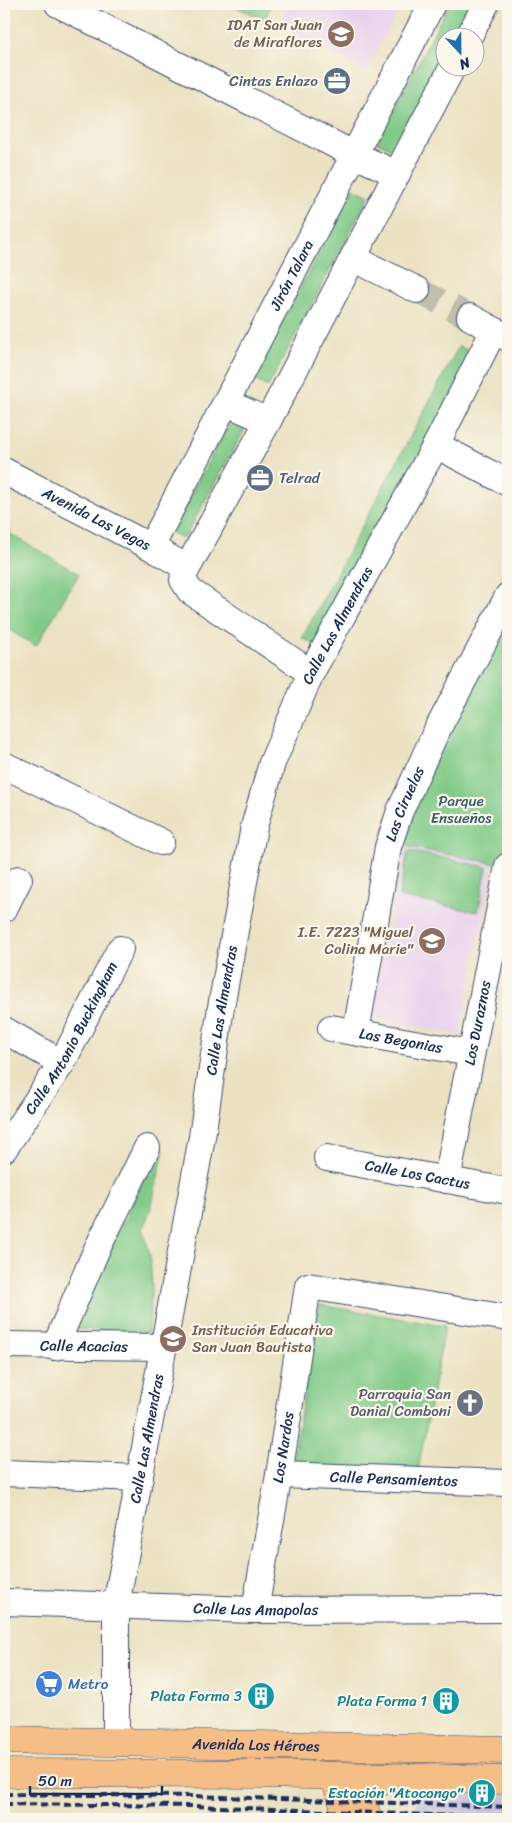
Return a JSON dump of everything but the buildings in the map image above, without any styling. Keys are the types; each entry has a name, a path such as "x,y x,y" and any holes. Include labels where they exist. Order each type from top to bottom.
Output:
{"main road":[{"name":"Avenida Los Héroes","path":"4,1740 508,1750"},
{"path":"238,1744 264,1774"},
{"name":"Avenida Los Héroes","path":"4,1773 264,1774 508,1780"},
{"path":"332,1776 342,1796 343,1819"},
{"path":"369,1819 365,1811 365,1800 373,1787 387,1777"}],"street":[{"path":"58,4 355,155 397,174"},
{"name":"Jirón Talara","path":"151,547 432,4"},
{"path":"473,28 486,4"},
{"path":"311,673 190,591 183,580 187,568 268,421 447,78"},
{"path":"353,258 417,290"},
{"path":"470,317 501,334"},
{"name":"Calle Las Almendras","path":"116,1741 116,1606 202,1137 221,1006 254,827 272,763 311,673 436,445 501,334"},
{"path":"227,403 268,421"},
{"path":"436,445 508,483"},
{"name":"Avenida Las Vegas","path":"4,471 151,547 187,568"},
{"name":"Las Ciruelas","path":"356,1032 388,847 397,819 435,734 502,622 508,596"},
{"path":"4,765 161,842"},
{"name":"Los Duraznos","path":"447,1180 470,1053 508,866"},
{"path":"4,909 20,879"},
{"name":"Calle Antonio Buckingham","path":"5,1145 62,1063 120,949"},
{"name":"Las Begonias","path":"331,1028 470,1053"},
{"path":"4,1030 62,1063"},
{"path":"55,1347 96,1251 147,1148"},
{"name":"Calle Los Cactus","path":"327,1158 508,1191"},
{"name":"Los Nardos","path":"255,1610 279,1475 308,1286 508,1318"},
{"name":"Calle Acacias","path":"4,1345 164,1347"},
{"path":"4,1474 140,1478"},
{"name":"Calle Pensamientos","path":"279,1475 508,1483"},
{"name":"Calle Las Amapolas","path":"4,1602 255,1610 508,1609"}],"shaded area":[{"name":"IDAT San Juan de Miraflores","path":"290,4 402,4 366,71 278,25"},
{"name":"I.E. 7223 \"Miguel Colina Marie\"","path":"405,847 493,864 460,1035 370,1018"},
{"path":"508,1783 508,1819 415,1819 416,1790"}],"green space":[{"path":"230,4 272,4 264,20"},
{"path":"449,4 472,4 460,28 436,28"},
{"path":"434,33 434,77 396,151 377,142"},
{"path":"353,188 369,196 268,387 252,379"},
{"path":"459,346 477,355 319,647 302,638"},
{"path":"243,399 257,407 184,539 170,532"},
{"path":"4,530 79,574 36,646 4,627"},
{"name":"Parque Ensueños","path":"499,634 508,634 508,847 502,865 399,845 414,800"},
{"path":"408,851 487,867 478,912 399,897"},
{"path":"164,1150 151,1208 143,1228 150,1255 152,1285 148,1333 76,1329 76,1318 145,1177"},
{"path":"320,1305 445,1326 418,1471 291,1468"}],"tunnel":[{"path":"417,290 470,317"}],"railway":[{"path":"4,1794 193,1796 508,1807"},
{"path":"4,1804 193,1806 508,1818"}],"place":[{"name":"IDAT San Juan de Miraflores","path":"341,34"},
{"name":"Cintas Enlazo","path":"337,81"},
{"name":"Telrad","path":"260,478"},
{"name":"I.E. 7223 \"Miguel Colina Marie\"","path":"432,941"},
{"name":"Institución Educativa San Juan Bautista","path":"173,1339"},
{"name":"Parroquia San Danial Comboni","path":"470,1403"},
{"name":"Metro","path":"49,1684"},
{"name":"Plata Forma 3","path":"261,1696"},
{"name":"Plata Forma 1","path":"446,1701"},
{"name":"Estación \"Atocongo\"","path":"482,1793"}]}
